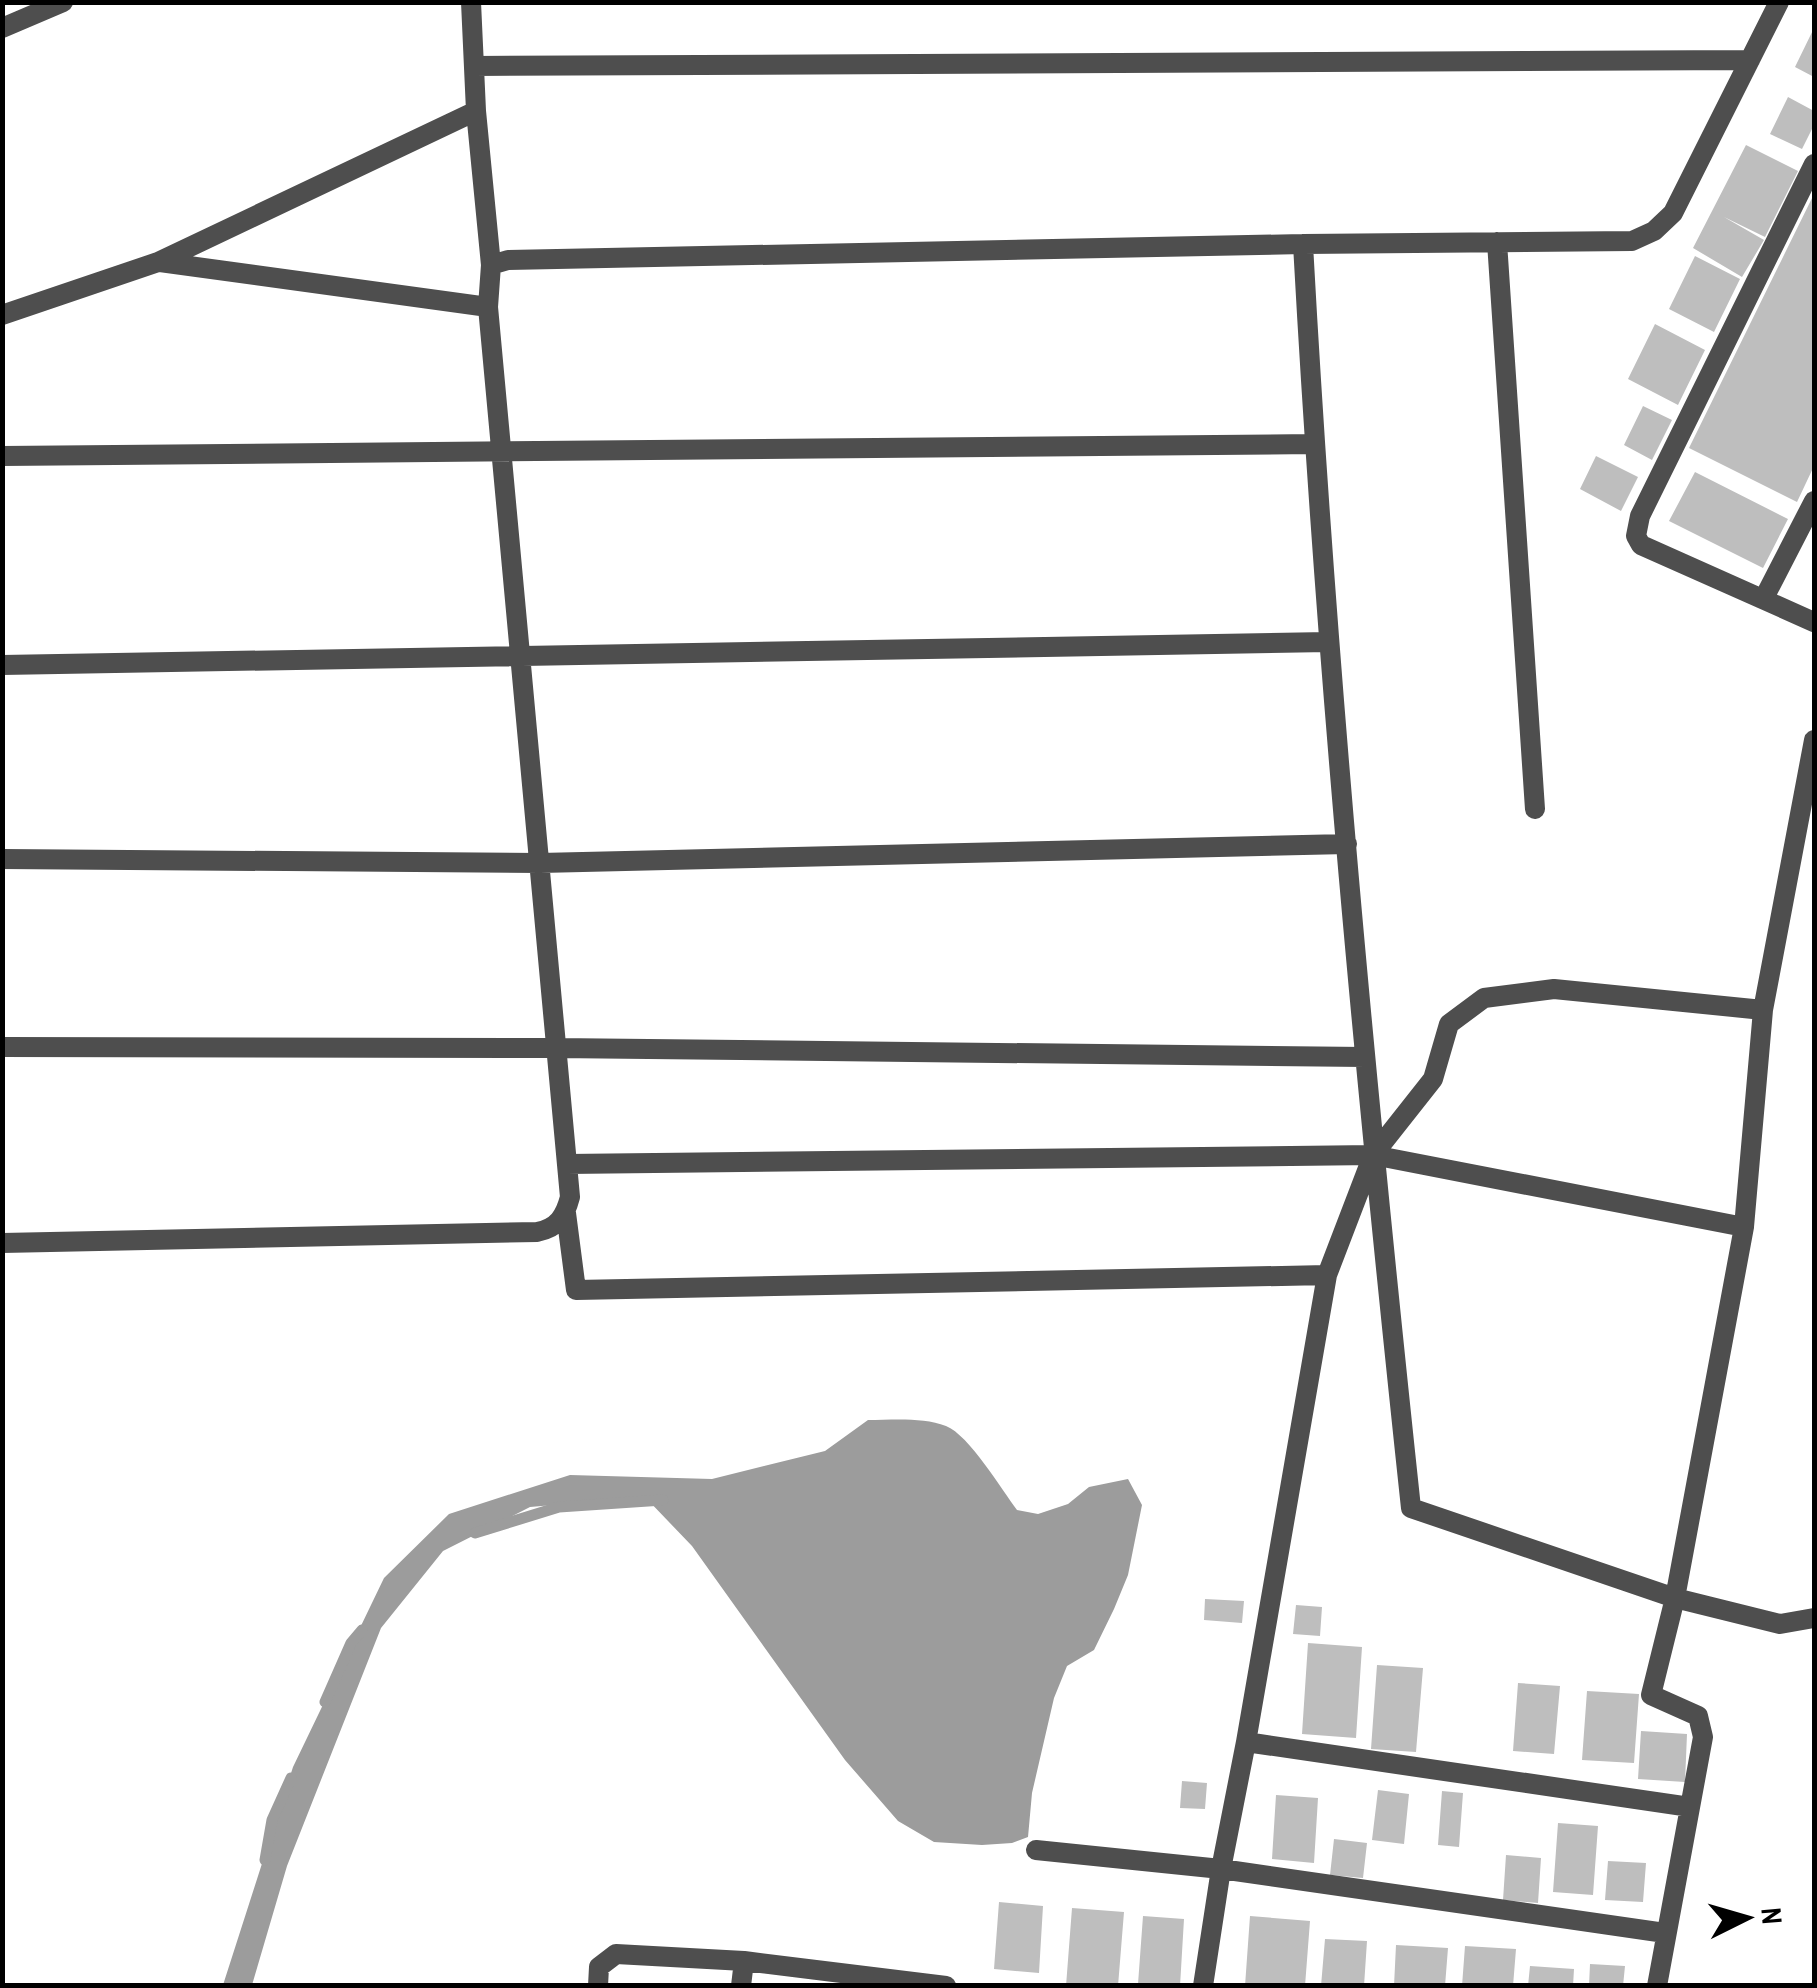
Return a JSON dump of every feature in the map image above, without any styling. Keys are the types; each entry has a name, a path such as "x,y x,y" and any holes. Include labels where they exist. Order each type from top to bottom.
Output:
{"street":[{"path":"2,28 63,2"},
{"path":"470,2 491,265 488,307 570,1197 566,1213 576,1290 1327,1275"},
{"path":"491,265 508,260 1632,240 1654,231 1673,212 1779,2"},
{"path":"474,66 1750,60"},
{"path":"2,315 158,262 476,111"},
{"path":"1814,164 1636,525 1636,536 1642,545 1814,622"},
{"path":"1497,242 1535,809"},
{"path":"1302,244 1328,642 1373,1155 1411,1508 1675,1598 1780,1624 1814,1618"},
{"path":"158,262 488,307"},
{"path":"2,456 1314,444"},
{"path":"1764,598 1814,501"},
{"path":"2,665 1328,642"},
{"path":"1658,1986 1703,1737 1698,1716 1650,1695 1675,1598 1744,1227 1762,1010 1814,740"},
{"path":"2,859 540,863 1347,844"},
{"path":"1203,1986 1220,1870 1327,1275 1373,1155 1433,1080 1449,1024 1484,998 1554,989 1762,1010"},
{"path":"2,1046 1364,1057"},
{"path":"567,1164 1373,1155 1744,1227"},
{"path":"2,1243 537,1232 552,1229 566,1213"},
{"path":"1246,1742 1690,1806"},
{"path":"1036,1850 1220,1870 1666,1932"},
{"path":"598,1986 599,1967 616,1954 744,1960 883,1982 946,1986"},
{"path":"741,1986 744,1960"}],"shaded area":[{"path":"868,1420 927,1421 955,1431 975,1451 1017,1510 1038,1514 1068,1504 1089,1487 1128,1479 1142,1505 1128,1575 1114,1609 1094,1650 1067,1666 1054,1698 1032,1793 1028,1837 1012,1843 982,1845 934,1842 898,1821 845,1760 692,1546 645,1497 530,1507 443,1551 381,1628 287,1866 252,1985 223,1985 293,1767 384,1578 449,1514 570,1475 712,1479 825,1451"}],"building":[{"path":"1814,28 1814,77 1795,67"},
{"path":"1788,97 1814,111 1814,125 1802,149 1770,134"},
{"path":"1746,145 1798,171 1765,237 1724,217 1764,240 1742,277 1693,248"},
{"path":"1814,194 1814,466 1797,502 1689,448"},
{"path":"1695,256 1740,279 1714,332 1669,309"},
{"path":"1655,324 1705,350 1678,405 1628,379"},
{"path":"1643,406 1672,420 1652,460 1624,445"},
{"path":"1596,456 1638,477 1621,511 1580,489"},
{"path":"1695,472 1788,519 1763,568 1669,521"},
{"path":"1205,1599 1244,1601 1242,1623 1204,1620"},
{"path":"1296,1605 1322,1607 1320,1636 1293,1634"},
{"path":"1308,1643 1362,1647 1356,1738 1302,1734"},
{"path":"1377,1665 1423,1668 1416,1752 1371,1749"},
{"path":"1518,1683 1560,1686 1554,1754 1513,1751"},
{"path":"1587,1691 1639,1694 1634,1763 1582,1760"},
{"path":"1641,1731 1687,1734 1685,1782 1638,1779"},
{"path":"1182,1781 1207,1783 1205,1809 1180,1808"},
{"path":"1378,1790 1409,1794 1404,1844 1372,1840"},
{"path":"1442,1791 1463,1793 1459,1847 1438,1845"},
{"path":"1276,1795 1318,1798 1314,1863 1272,1859"},
{"path":"1558,1823 1598,1826 1593,1895 1553,1892"},
{"path":"1334,1839 1367,1843 1363,1878 1330,1875"},
{"path":"1506,1855 1541,1858 1538,1903 1503,1900"},
{"path":"1608,1861 1646,1863 1643,1902 1605,1900"},
{"path":"999,1902 1043,1906 1039,1973 994,1969"},
{"path":"1072,1908 1124,1912 1118,1986 1066,1986"},
{"path":"1143,1916 1184,1919 1180,1986 1138,1984"},
{"path":"1250,1916 1310,1921 1305,1986 1245,1986"},
{"path":"1325,1939 1367,1941 1364,1986 1321,1986"},
{"path":"1396,1945 1448,1948 1445,1986 1394,1986"},
{"path":"1465,1946 1516,1949 1513,1986 1462,1986"},
{"path":"1590,1964 1625,1966 1623,1986 1589,1986"},
{"path":"1530,1966 1574,1969 1573,1986 1528,1986"}],"waterway":[{"path":"475,1533 559,1507 663,1500"},
{"path":"325,1702 351,1643 362,1630"},
{"path":"265,1860 272,1820 291,1778"}]}
